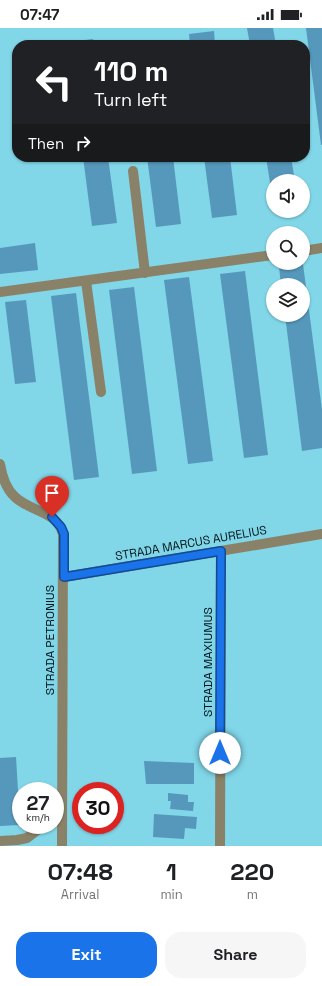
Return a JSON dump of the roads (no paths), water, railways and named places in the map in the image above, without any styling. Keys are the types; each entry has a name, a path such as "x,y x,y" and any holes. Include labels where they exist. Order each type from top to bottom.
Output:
{"street":[{"path":"133,171 145,273"},
{"path":"310,250 322,248"},
{"path":"0,292 266,256"},
{"path":"86,281 101,392"},
{"name":"STRADA PETRONIUS","path":"0,464 5,481 16,498 52,517 61,527 64,534 60,782"},
{"name":"STRADA MARCUS AURELIUS","path":"64,577 322,534"},
{"name":"STRADA MAXIUMUS","path":"220,846 221,551"},
{"path":"0,841 27,838 32,834"},
{"name":"STRADA PETRONIUS","path":"60,834 62,846"}]}
